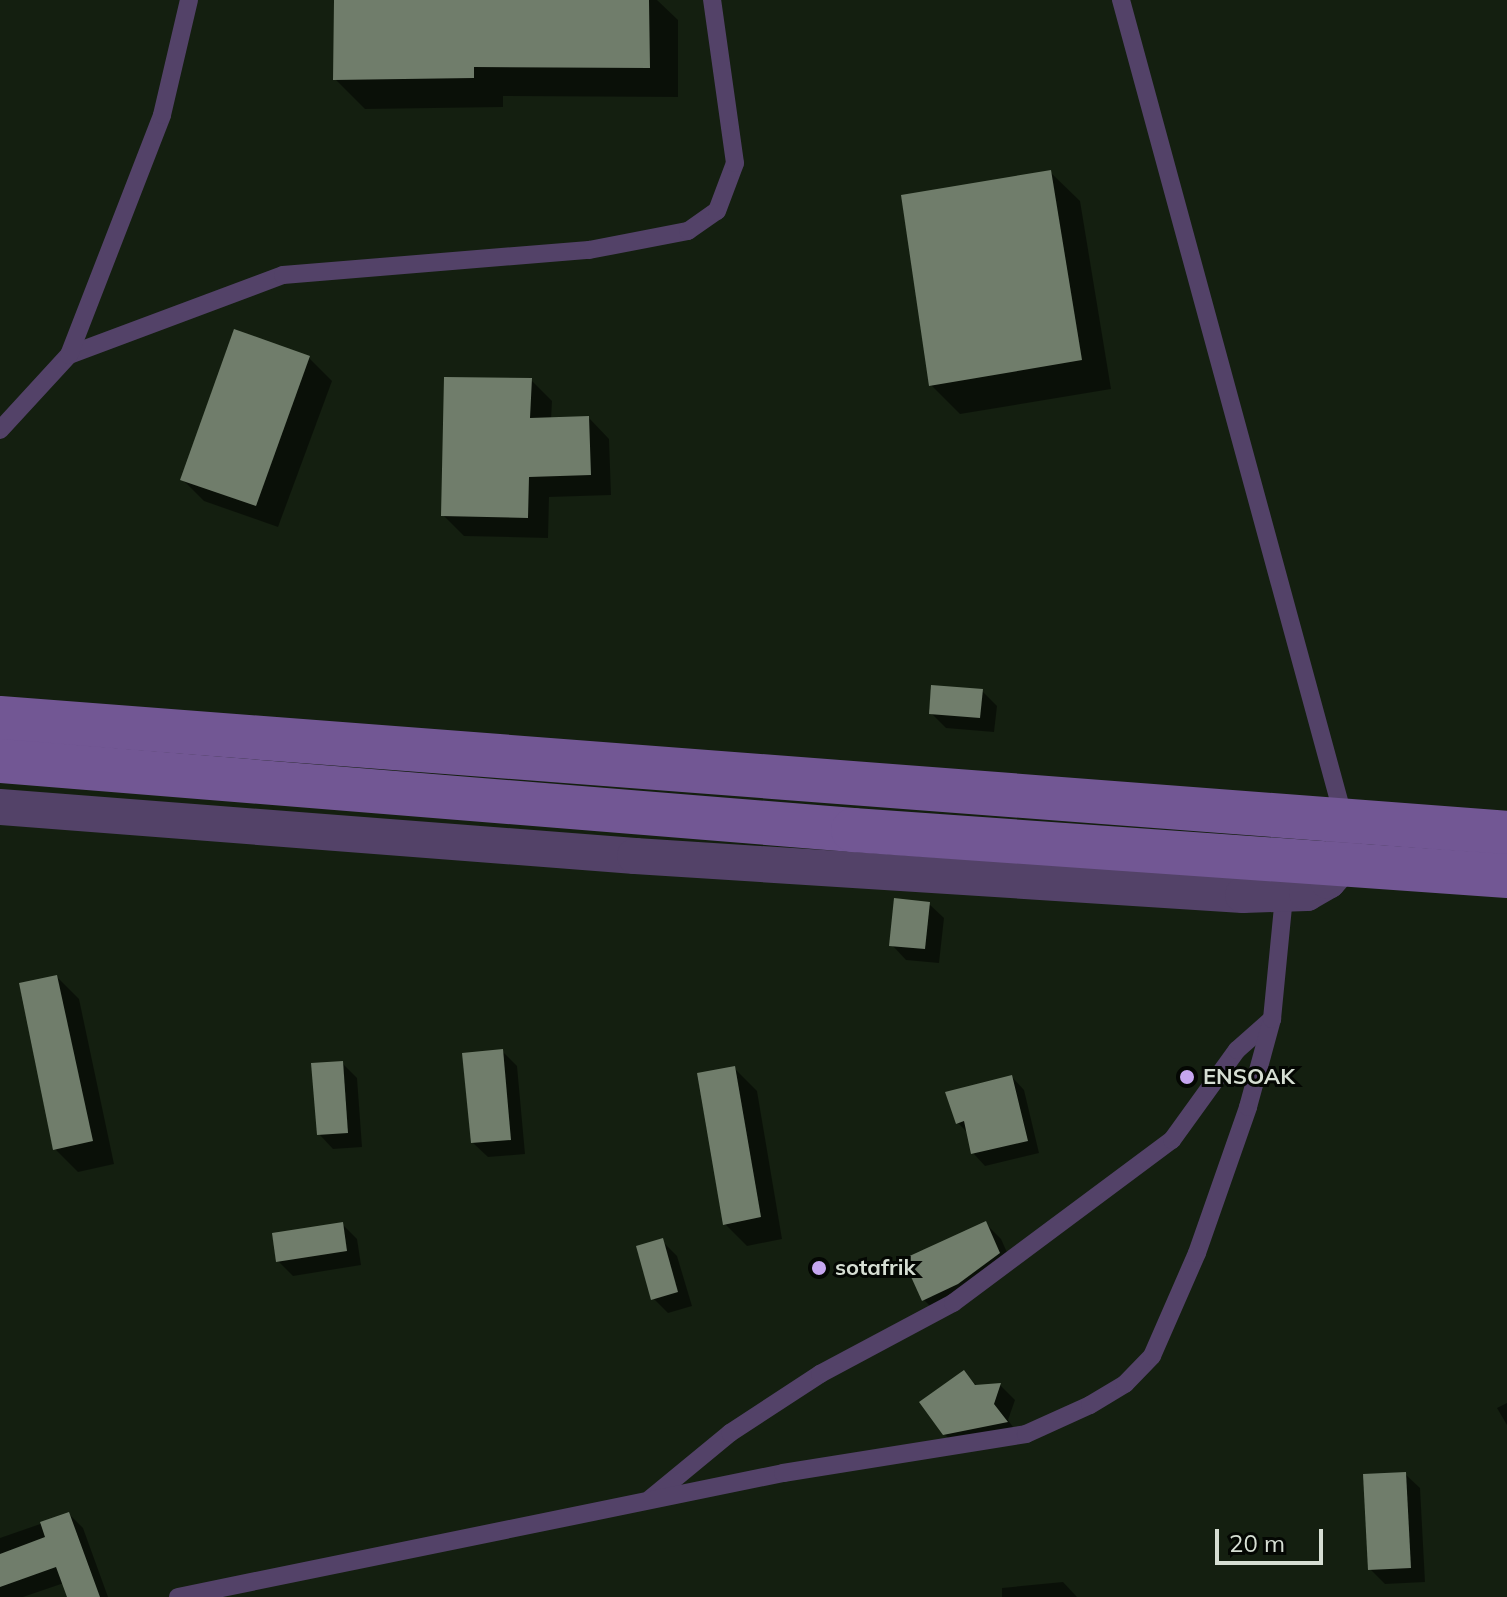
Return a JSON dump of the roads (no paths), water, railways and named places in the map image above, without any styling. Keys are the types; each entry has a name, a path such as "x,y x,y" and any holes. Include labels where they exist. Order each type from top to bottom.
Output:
{"street":[{"path":"0,718 1507,833"},
{"path":"0,761 853,830 1507,876"},
{"path":"0,807 635,856 1284,896 1307,893 1328,881 1342,865 1345,822"}],"lane":[{"path":"0,430 69,355 162,115 189,0"},
{"path":"69,355 283,275 589,250 688,231 717,211 735,163 712,0"},
{"path":"1121,0 1345,822"},
{"path":"178,1597 783,1473 1026,1434 1090,1405 1125,1384 1152,1356 1197,1253 1248,1107 1272,1019 1284,896"},
{"path":"648,1500 730,1433 820,1374 953,1303 1172,1140 1237,1050 1272,1019"}],"place":[{"name":"ENSOAK","path":"1187,1077"},
{"name":"sotafrik","path":"819,1268"}]}
